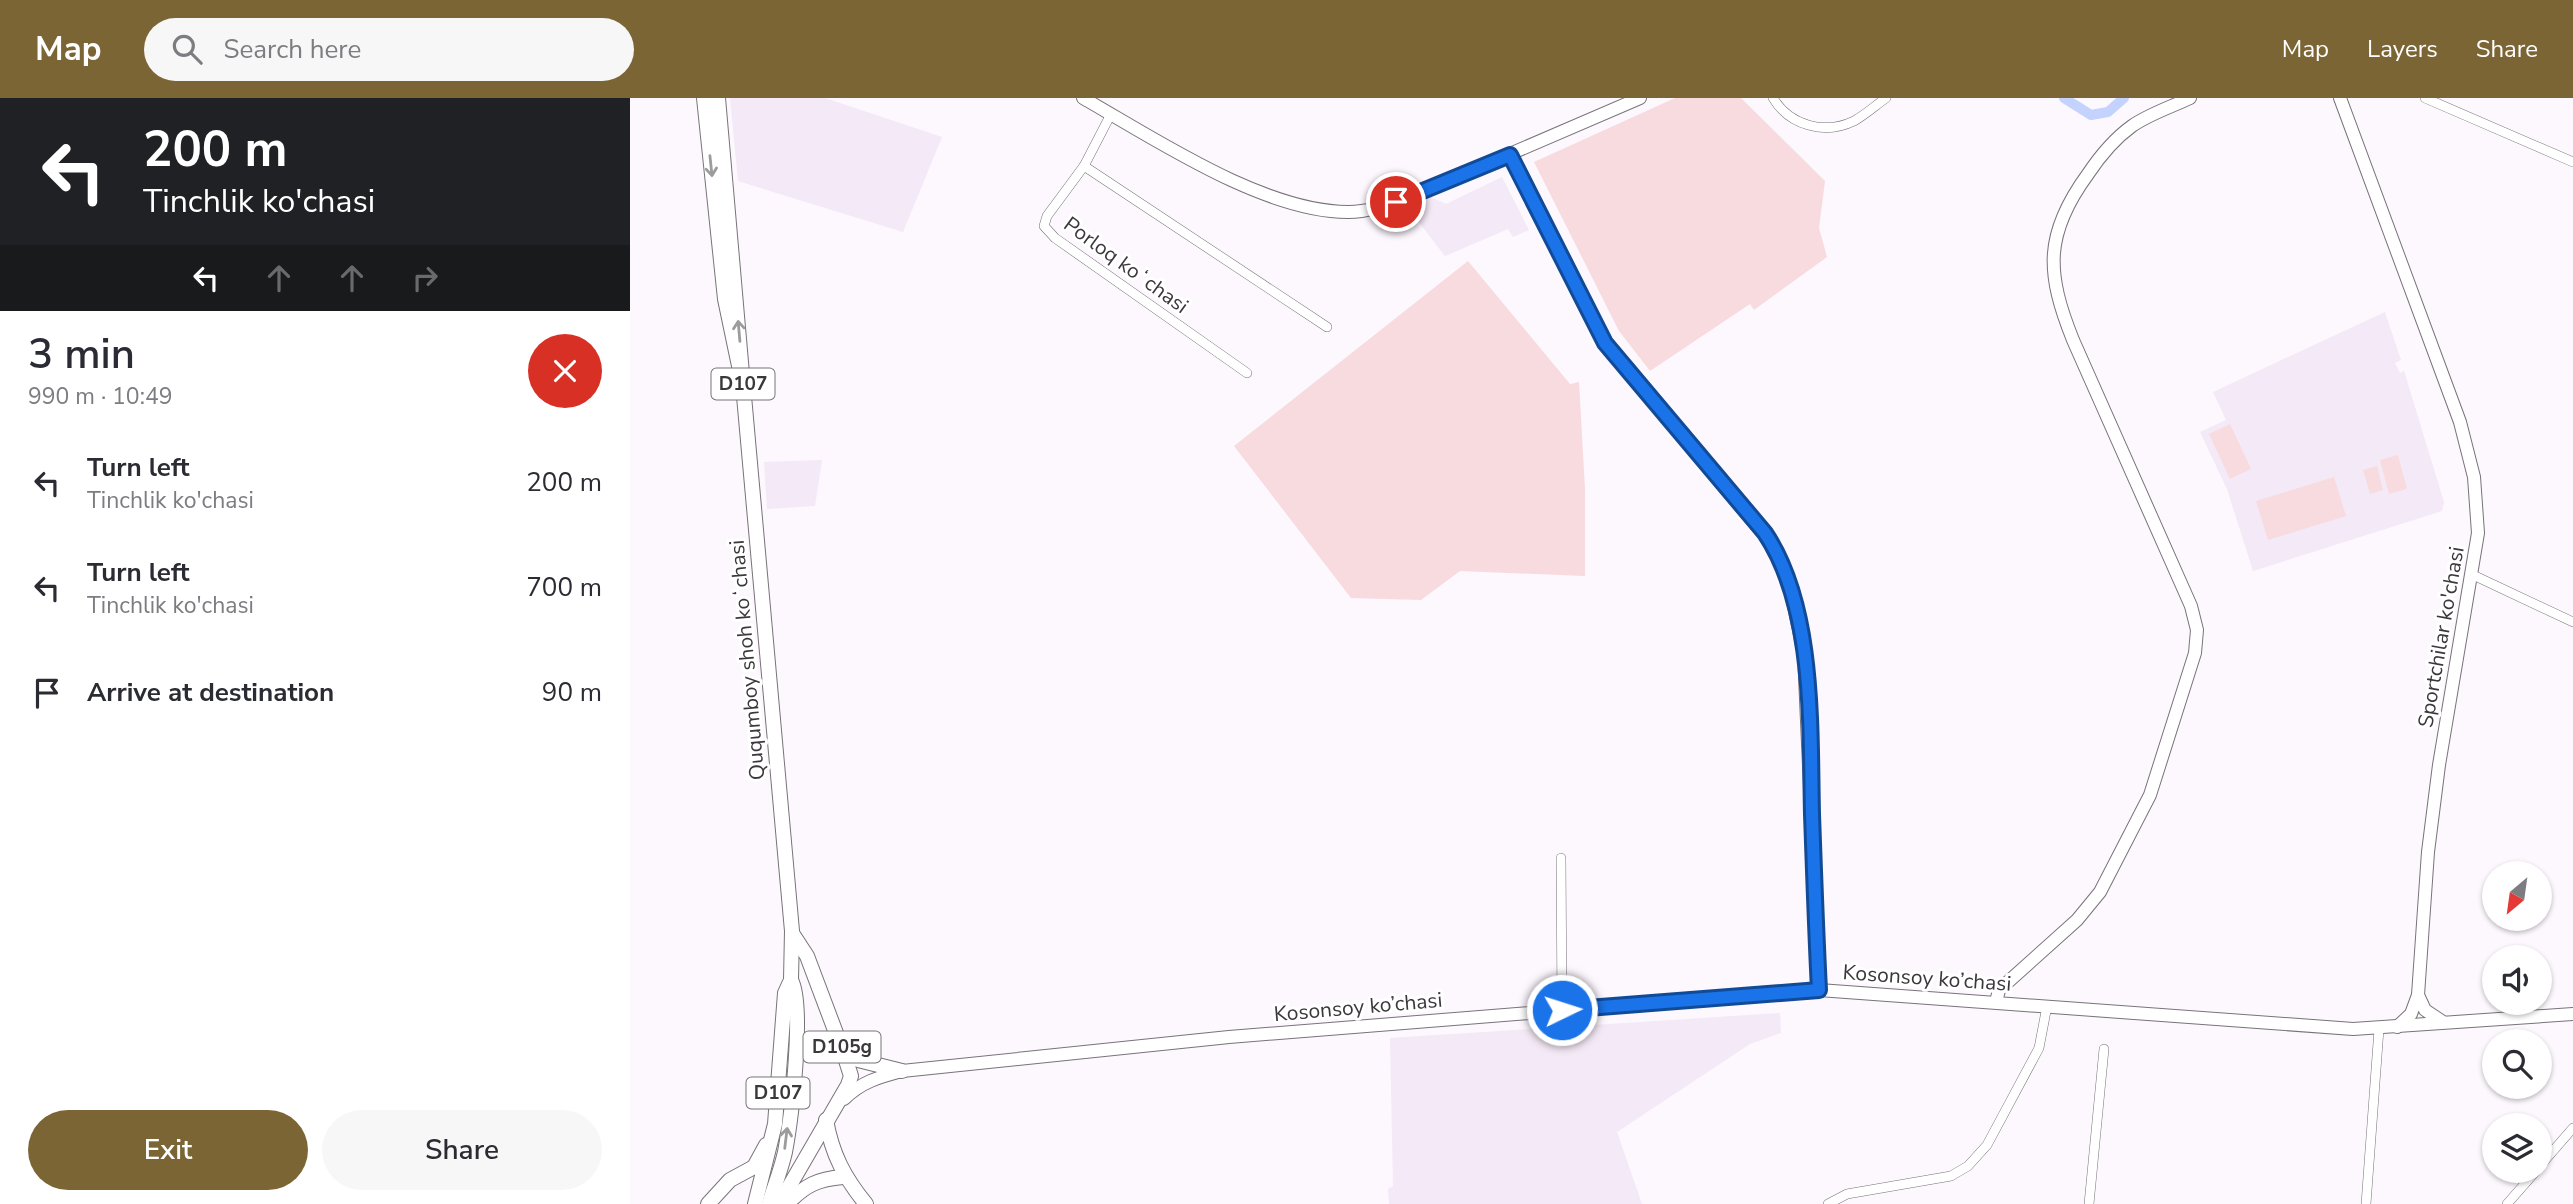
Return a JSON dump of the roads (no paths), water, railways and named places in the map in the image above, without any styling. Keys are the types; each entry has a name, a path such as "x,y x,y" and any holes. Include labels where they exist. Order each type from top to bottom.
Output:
{"main road":[{"name":"Ququmboy shoh koʻchasi","path":"704,98 725,299 743,385"},
{"name":"Ququmboy shoh koʻchasi","path":"718,98 792,931"},
{"name":"D107","path":"769,1204 785,1153 795,1064 791,983 792,931"},
{"name":"D105g","path":"792,931 807,956 842,1049 858,1060 902,1071"},
{"name":"D107","path":"755,1204 774,1128 791,983"},
{"path":"791,983 817,986"},
{"path":"779,1204 826,1120 838,1104 851,1076 842,1049"},
{"path":"826,1120 843,1177 866,1204"},
{"path":"708,1204 730,1180 754,1167 774,1128"},
{"path":"787,1204 806,1185 818,1179 843,1177"}],"street":[{"path":"1083,98 1222,177 1297,203 1336,211 1388,205 1640,98"},
{"path":"1773,98 1793,119 1812,127 1830,128 1854,121 1885,98"},
{"path":"1996,1002 1999,990 2077,920 2100,892 2150,795 2194,653 2197,630 2191,606 2059,307 2052,252 2055,232 2070,200 2109,146 2136,123 2190,98"},
{"name":"Sportchilar ko'chasi","path":"2340,98 2371,188 2426,318 2460,422 2474,477 2478,533 2439,765 2428,852 2418,995"},
{"path":"2425,98 2573,162"},
{"name":"Porloq koʻchasi","path":"1111,114 1084,166 1047,216 1044,226 1055,237 1247,373"},
{"path":"1510,155 1605,343 1756,522 1782,565 1796,609 1804,654 1819,990"},
{"path":"1084,166 1327,327"},
{"path":"2473,575 2573,622"},
{"path":"1561,858 1562,1010"},
{"name":"Kosonsoy ko’chasi","path":"902,1071 1229,1037 1819,990 2320,1028 2379,1029 2573,1014"},
{"path":"2418,995 2428,1014 2447,1023"},
{"path":"2397,1027 2411,1014 2418,995"},
{"path":"1828,1204 1847,1194 1951,1176 1968,1166 1987,1145 2039,1048 2047,1006"},
{"path":"2366,1204 2379,1029"},
{"path":"2089,1204 2104,1049"},
{"name":"D105g","path":"838,1104 854,1088 873,1079 902,1071"},
{"path":"2552,1153 2573,1128"},
{"path":"2507,1204 2526,1183"}],"waterway":[{"path":"2064,98 2091,115 2108,112 2124,98"}]}
